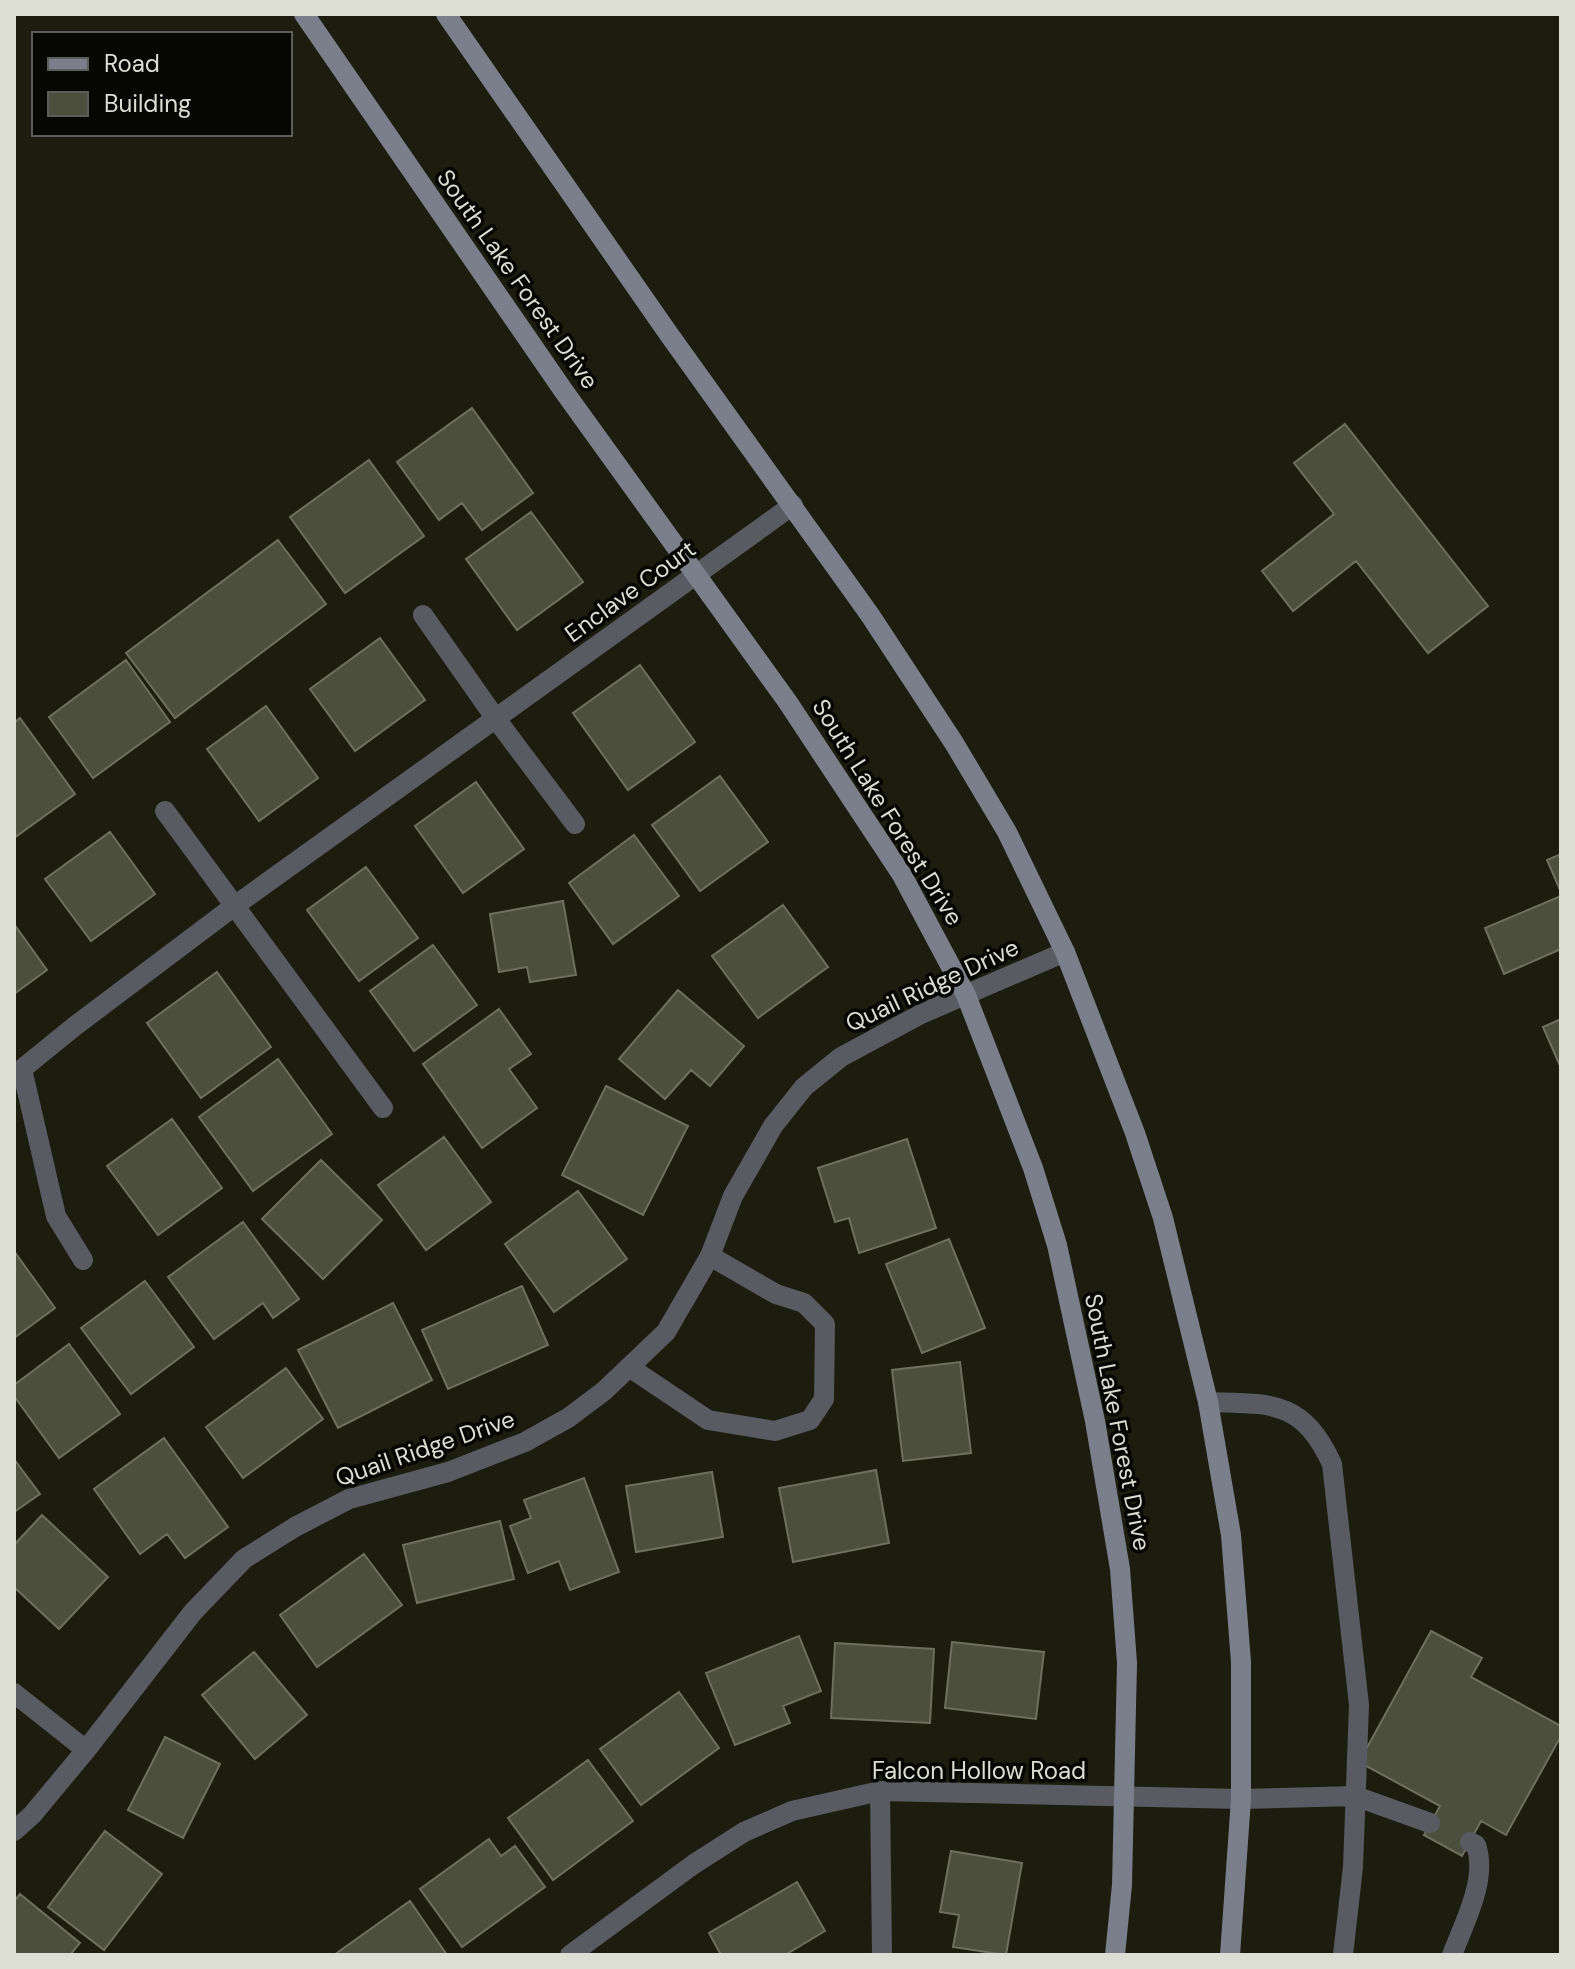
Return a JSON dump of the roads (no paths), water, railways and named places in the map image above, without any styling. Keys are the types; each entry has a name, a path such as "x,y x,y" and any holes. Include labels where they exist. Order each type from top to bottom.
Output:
{"main road":[{"name":"South Lake Forest Drive","path":"304,14 563,390 787,701 902,875 966,995 1033,1168 1057,1245 1095,1421 1121,1585 1127,1663 1125,1797 1122,1885 1115,1955"},
{"path":"446,14 668,333 870,615 954,743 1007,832 1065,952 1135,1133 1163,1218 1208,1402 1235,1569 1241,1662 1241,1799 1230,1955"}],"street":[{"name":"Enclave Court","path":"83,1260 56,1216 18,1069 233,907 793,505"},
{"path":"423,615 575,824"},
{"path":"165,811 383,1108"},
{"name":"Quail Ridge Drive","path":"14,1831 32,1815 86,1750 193,1612 244,1559 295,1527 349,1499 448,1472 525,1442 568,1418 604,1391 666,1332 710,1256 733,1196 773,1126 804,1087 841,1057 921,1014 1065,952"},
{"path":"629,1367 708,1420 775,1431 810,1420 824,1399 825,1324 804,1303 776,1294 710,1256"},
{"path":"1208,1402 1262,1404 1285,1409 1304,1422 1321,1440 1332,1464 1359,1705 1353,1867 1343,1955"},
{"path":"14,1693 86,1750"},
{"path":"880,1791 882,1955"},
{"name":"Falcon Hollow Road","path":"570,1955 694,1864 744,1832 792,1811 880,1791 1241,1799 1355,1796"},
{"path":"1355,1796 1430,1823"},
{"path":"1452,1955 1478,1880 1479,1854 1476,1845 1470,1842"}]}
